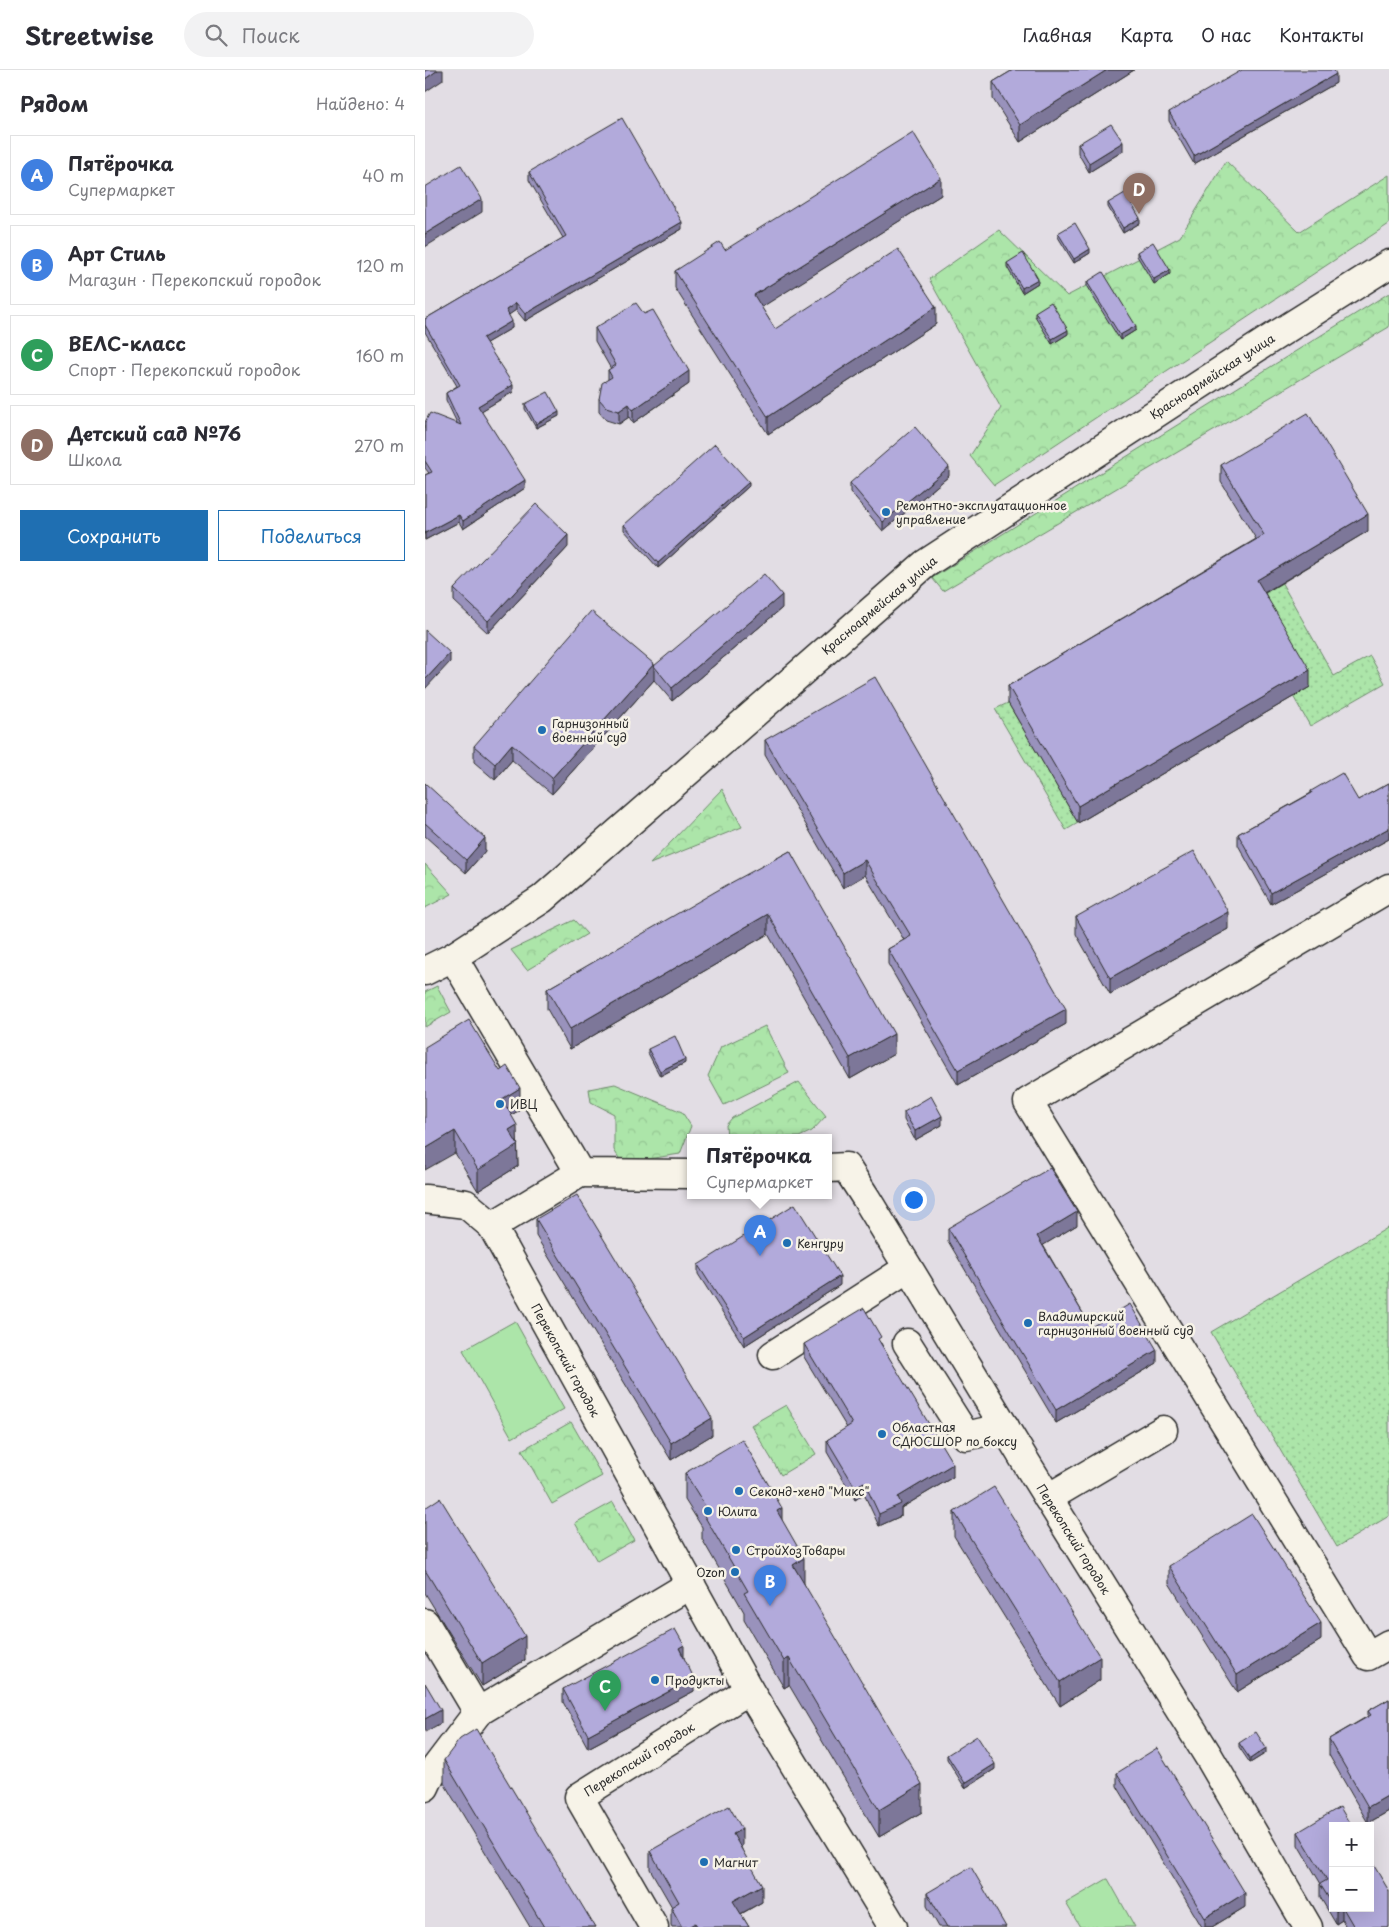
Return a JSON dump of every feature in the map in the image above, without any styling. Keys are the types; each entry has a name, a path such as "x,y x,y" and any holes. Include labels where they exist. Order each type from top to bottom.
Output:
{"street":[{"name":"Красноармейская улица","path":"425,971 453,957 543,899 925,564 1267,340 1389,264"},
{"path":"1389,888 1028,1102 1368,1656 1389,1644"},
{"path":"453,957 580,1173"},
{"name":"Перекопский городок","path":"832,1168 846,1167 1209,1757 1308,1927"},
{"path":"425,1199 466,1204 492,1226 580,1173 687,1174"},
{"name":"Перекопский городок","path":"492,1226 749,1690 893,1927"},
{"path":"773,1355 908,1268"},
{"path":"907,1343 965,1436 1005,1427"},
{"path":"1048,1498 1163,1430"},
{"path":"425,1787 431,1774 478,1712 691,1584"},
{"path":"425,1623 478,1712"},
{"name":"Перекопский городок","path":"654,1927 579,1797 749,1690"}],"green space":[{"path":"1226,161 1299,232 1389,175 1389,224 994,485 970,456 1001,408 929,279 999,230 1067,296 1180,237"},
{"path":"1389,293 1389,327 943,591 932,578"},
{"path":"1270,562 1334,676 1370,656 1385,683 1310,726 1293,696 1245,576"},
{"path":"1008,703 1078,823 1066,830 995,709"},
{"path":"722,789 742,827 650,864"},
{"path":"425,864 452,894 425,908"},
{"path":"574,920 587,934 527,970 511,950"},
{"path":"437,986 451,1012 425,1027 425,992"},
{"path":"765,1026 789,1073 724,1105 708,1076 721,1047"},
{"path":"799,1082 826,1116 812,1131 806,1134 727,1134 726,1125 732,1118"},
{"path":"615,1084 682,1112 691,1126 680,1154 622,1163 614,1150 614,1114 591,1102 589,1089"},
{"path":"1389,1227 1389,1516 1337,1547 1211,1332"},
{"path":"515,1321 564,1409 512,1438 463,1350"},
{"path":"786,1405 816,1454 781,1475 751,1425"},
{"path":"571,1422 602,1476 552,1504 522,1450"},
{"path":"613,1502 634,1540 597,1561 575,1523"},
{"path":"1107,1879 1135,1927 1080,1927 1066,1903"}],"building":[{"path":"425,70 438,70 425,79"},
{"path":"1013,70 1107,70 1020,125 993,82"},
{"path":"1242,70 1334,70 1336,74 1194,156 1169,112"},
{"path":"622,118 682,222 525,314 516,303 506,310 512,321 483,338 513,385 478,406 525,480 463,521 459,515 425,533 425,475 432,472 425,461 425,422 430,413 461,425 446,393 460,385 425,325 425,319 566,236 529,172"},
{"path":"1111,124 1123,142 1089,163 1078,144"},
{"path":"913,132 941,178 754,295 775,329 898,249 936,307 768,417 675,271 720,242 725,250"},
{"path":"461,165 482,199 425,234 425,187"},
{"path":"1125,193 1140,218 1123,228 1108,203"},
{"path":"1075,223 1090,249 1074,259 1058,233"},
{"path":"1153,242 1170,270 1154,279 1137,252"},
{"path":"1023,253 1038,279 1022,288 1007,263"},
{"path":"1103,272 1136,326 1120,335 1087,282"},
{"path":"1051,302 1068,330 1052,339 1035,312"},
{"path":"636,303 644,314 653,310 689,371 633,410 629,404 619,411 606,407 599,399 602,383 612,377 608,370 616,365 595,328"},
{"path":"548,392 559,412 536,424 525,404"},
{"path":"1308,413 1368,514 1257,580 1310,670 1078,806 1008,686 1264,535 1221,465"},
{"path":"915,427 949,467 883,522 850,483"},
{"path":"715,444 749,482 658,563 624,525"},
{"path":"536,504 568,535 488,621 454,589"},
{"path":"764,574 782,595 672,688 654,666"},
{"path":"591,611 654,664 552,778 512,744 495,764 474,746"},
{"path":"425,630 450,653 425,680"},
{"path":"875,677 1066,1009 958,1070 888,949 911,936 865,860 843,873 765,740"},
{"path":"1342,773 1358,800 1389,783 1389,828 1271,893 1238,834 1312,793 1311,791"},
{"path":"425,783 485,838 466,860 425,823"},
{"path":"790,851 894,1034 850,1058 768,914 570,1029 547,989 725,886"},
{"path":"1194,851 1228,912 1110,978 1076,917"},
{"path":"469,1020 500,1071 507,1066 520,1088 502,1099 517,1125 509,1130 518,1145 478,1170 455,1131 425,1149 425,1047"},
{"path":"675,1036 685,1059 660,1071 648,1049"},
{"path":"931,1096 942,1116 915,1131 904,1112"},
{"path":"1050,1168 1077,1212 1037,1236 1091,1327 1130,1304 1157,1350 1056,1410 948,1228"},
{"path":"577,1195 712,1418 671,1443 536,1219"},
{"path":"795,1204 840,1276 744,1337 698,1265"},
{"path":"864,1308 881,1337 878,1339 953,1464 898,1497 901,1504 879,1514 864,1482 855,1487 827,1440 852,1424 804,1344"},
{"path":"742,1439 782,1508 777,1511 804,1558 793,1565 922,1784 879,1810 789,1658 784,1661 744,1593 748,1591 702,1512 707,1509 685,1473"},
{"path":"994,1487 1100,1657 1060,1682 954,1512"},
{"path":"440,1498 525,1636 482,1663 425,1570 425,1508"},
{"path":"1252,1514 1321,1623 1237,1675 1169,1566"},
{"path":"675,1629 684,1645 679,1648 694,1678 588,1735 563,1689"},
{"path":"425,1683 441,1710 425,1719"},
{"path":"1389,1699 1389,1795 1368,1807 1329,1739 1371,1715 1368,1711"},
{"path":"476,1729 595,1927 544,1927 444,1760 460,1739"},
{"path":"1256,1732 1266,1748 1250,1759 1239,1743"},
{"path":"977,1736 995,1764 965,1783 947,1755"},
{"path":"1157,1748 1245,1893 1205,1918 1117,1773"},
{"path":"729,1806 742,1829 733,1834 762,1885 733,1901 749,1927 698,1927 695,1923 688,1927 682,1927 671,1907 679,1902 650,1851"},
{"path":"1340,1807 1349,1822 1329,1822 1329,1899 1320,1884 1327,1880 1298,1832"},
{"path":"1374,1866 1389,1891 1389,1927 1354,1927 1345,1912 1374,1912"},
{"path":"971,1867 1006,1927 947,1927 927,1893"}],"place":[{"name":"Детский сад №76","path":"1139,214"},
{"name":"Ремонтно-эксплуатационное управление","path":"886,512"},
{"name":"Гарнизонный военный суд","path":"542,730"},
{"name":"ИВЦ","path":"500,1104"},
{"name":"Кенгуру","path":"787,1243"},
{"name":"Пятёрочка","path":"760,1256"},
{"name":"Владимирский гарнизонный военный суд","path":"1028,1323"},
{"name":"Областная СДЮСШОР по боксу","path":"882,1434"},
{"name":"Секонд-хенд \"Микс\"","path":"739,1491"},
{"name":"Юлита","path":"708,1511"},
{"name":"СтройХозТовары","path":"736,1550"},
{"name":"Ozon","path":"735,1572"},
{"name":"Арт Стиль","path":"770,1606"},
{"name":"Продукты","path":"655,1680"},
{"name":"ВЕЛС-класс","path":"605,1711"},
{"name":"Магнит","path":"704,1862"}]}
